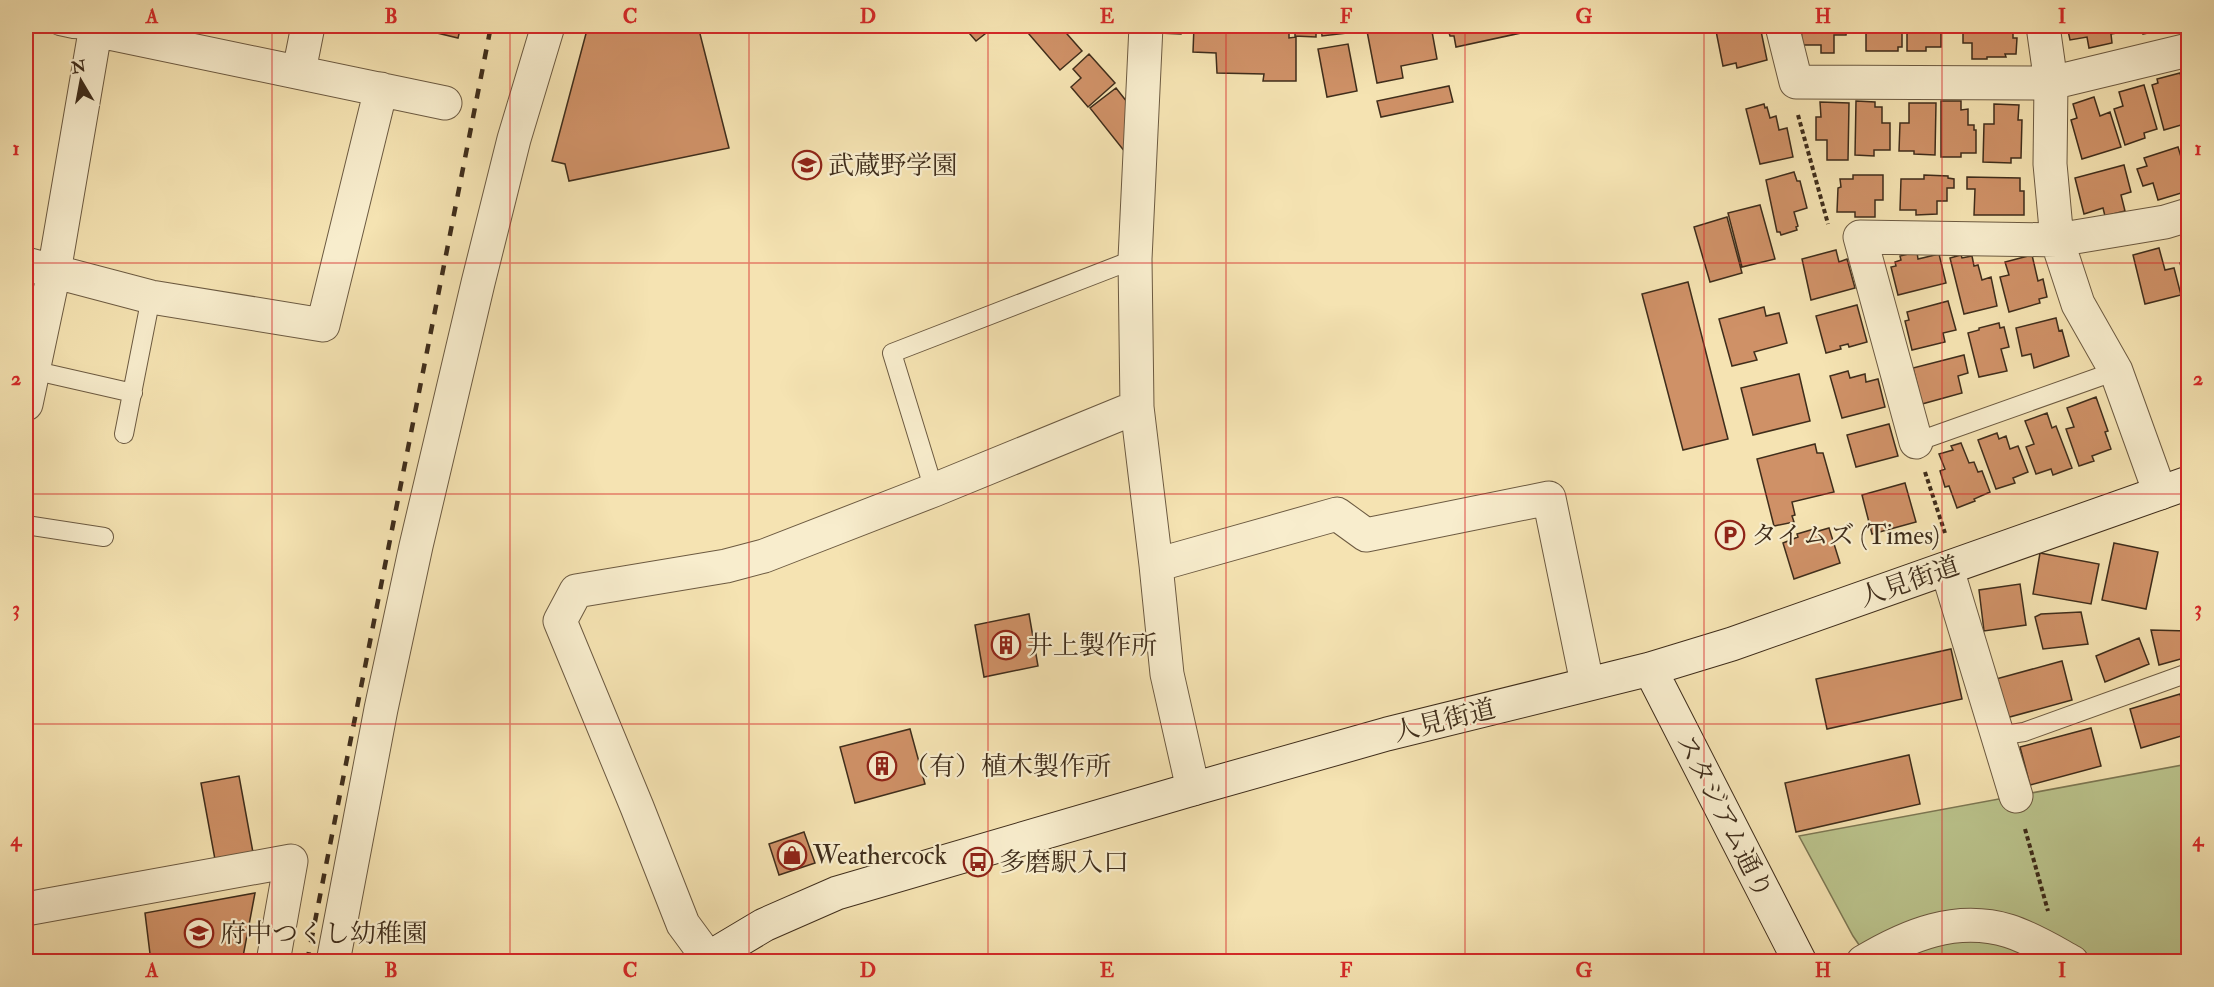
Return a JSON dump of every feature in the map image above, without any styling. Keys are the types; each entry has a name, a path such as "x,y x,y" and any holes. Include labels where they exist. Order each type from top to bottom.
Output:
{"street":[{"path":"299,71 308,26"},
{"path":"333,962 381,709 416,546 512,150 548,26"},
{"path":"1146,26 1136,259 1137,407 1167,674 1192,789"},
{"path":"1782,26 1796,82 2051,83 2188,50"},
{"path":"2043,26 2051,83 2050,164 2057,240 2078,304 2116,371 2174,488"},
{"path":"26,404 32,370 40,268 95,28 445,104"},
{"path":"40,268 152,297 323,325 381,89"},
{"path":"1916,442 1860,237 2057,240 2164,222 2188,215"},
{"path":"707,960 683,924 560,621 576,591 715,568 764,556 1137,407"},
{"name":"人見街道","path":"707,960 765,925 837,893 1387,734 1650,669 1732,644 2174,488"},
{"path":"1156,565 1337,514 1366,535 1549,498 1587,683"},
{"path":"1951,567 2016,796"},
{"name":"スタジアム通り","path":"1650,669 1800,962"},
{"path":"26,909 291,861 273,962"},
{"path":"1863,962 1921,932 1966,924 2008,931 2041,944 2072,962"}],"lane":[{"path":"59,26 95,28"},
{"path":"934,490 892,353 1136,259"},
{"path":"124,434 152,297"},
{"path":"32,370 132,393"},
{"path":"1916,442 2116,371"},
{"path":"26,525 104,537"},
{"path":"1998,736 2024,732 2188,673"}],"path":[{"path":"1796,82 1795,106 1830,232 1860,237"},
{"path":"1930,487 1951,567"},
{"path":"2016,796 2048,909 2048,930 2041,944"}],"green space":[{"path":"2188,764 2188,961 1870,961 1853,936 1799,836"}],"building":[{"path":"408,26 461,26 458,38"},
{"path":"588,26 698,26 729,148 569,181 565,164 552,161"},
{"path":"963,26 995,26 976,41"},
{"path":"1022,26 1060,26 1082,51 1060,70"},
{"path":"1159,26 1182,26 1181,34 1159,33"},
{"path":"1194,26 1289,26 1289,38 1296,37 1296,81 1263,81 1264,74 1217,73 1216,53 1193,52"},
{"path":"1295,26 1316,26 1316,37 1295,36"},
{"path":"1321,26 1354,26 1355,32 1322,36"},
{"path":"1366,26 1431,26 1437,59 1401,66 1403,78 1377,83"},
{"path":"1447,26 1529,26 1530,31 1456,47 1454,36 1450,36"},
{"path":"1715,26 1739,26 1740,28 1760,26 1767,60 1737,68 1736,63 1723,66"},
{"path":"1802,26 1847,26 1846,35 1834,35 1834,53 1821,53 1821,45 1801,45"},
{"path":"1858,26 1900,26 1902,47 1898,47 1898,51 1866,51 1866,32 1858,32"},
{"path":"1907,26 1953,26 1953,29 1948,28 1947,33 1941,33 1941,47 1926,47 1926,51 1907,51"},
{"path":"1963,26 2013,26 2013,38 2017,38 2016,54 2005,54 2006,57 1972,59 1972,43 1963,43"},
{"path":"2067,26 2122,26 2123,32 2111,34 2112,43 2089,48 2087,37 2070,40"},
{"path":"2141,26 2179,26 2143,34"},
{"path":"1348,44 1357,91 1327,97 1318,49"},
{"path":"1089,54 1115,83 1088,107 1071,87 1081,78 1073,69"},
{"path":"2180,73 2184,87 2188,86 2188,123 2164,130 2152,85 2158,83 2157,79"},
{"path":"2144,85 2157,129 2144,133 2145,138 2125,145 2114,109 2123,106 2119,92"},
{"path":"1449,86 1453,102 1381,117 1377,101"},
{"path":"1116,88 1131,107 1125,152 1090,108"},
{"path":"2094,97 2100,116 2110,112 2121,147 2082,159 2071,120 2077,118 2073,104"},
{"path":"1856,101 1875,102 1875,107 1882,107 1882,123 1890,123 1890,150 1874,150 1874,156 1855,155"},
{"path":"1941,101 1961,101 1961,110 1968,109 1968,125 1974,125 1974,130 1976,130 1976,153 1961,153 1961,157 1941,157"},
{"path":"1820,102 1849,103 1848,160 1827,160 1827,140 1816,140 1816,117 1821,117"},
{"path":"1909,103 1936,103 1935,155 1899,151 1900,123 1909,123"},
{"path":"1764,104 1770,118 1776,116 1779,130 1787,128 1793,157 1760,164 1746,109"},
{"path":"1994,104 2019,105 2018,120 2022,120 2021,158 2011,158 2011,163 1983,162 1984,124 1994,124"},
{"path":"2178,147 2188,180 2188,191 2158,200 2153,183 2143,186 2137,169 2147,166 2144,158"},
{"path":"2124,165 2131,192 2121,195 2125,211 2105,216 2103,208 2084,214 2075,178"},
{"path":"1794,172 1797,181 1800,181 1807,208 1794,212 1797,230 1781,235 1777,232 1766,180"},
{"path":"1853,175 1883,175 1883,200 1875,200 1875,217 1855,217 1855,212 1837,212 1840,179 1853,179"},
{"path":"1924,175 1948,176 1954,179 1954,188 1947,188 1947,201 1937,201 1937,214 1916,215 1916,210 1900,210 1901,179 1924,179"},
{"path":"1967,177 2020,178 2020,191 2024,191 2024,215 1974,215 1975,189 1967,189"},
{"path":"1760,205 1775,259 1742,267 1728,213"},
{"path":"1727,217 1742,273 1710,282 1694,227"},
{"path":"2188,240 2188,292 2180,263 2187,260 2182,242"},
{"path":"2159,248 2165,270 2174,268 2181,295 2145,304 2133,255"},
{"path":"1836,250 1839,262 1847,259 1855,288 1811,300 1802,259"},
{"path":"1917,252 1918,259 1939,254 1946,283 1898,295 1891,267 1896,266 1895,262 1901,260 1900,256"},
{"path":"1961,255 1962,258 1972,256 1974,266 1978,265 1982,280 1991,277 1997,306 1964,314 1950,258"},
{"path":"2032,255 2038,281 2043,279 2047,297 2039,299 2040,303 2009,312 2000,277 2009,275 2005,262"},
{"path":"1688,282 1728,439 1683,450 1642,294"},
{"path":"1948,301 1956,330 1943,333 1945,342 1912,350 1905,321 1909,320 1907,312"},
{"path":"1857,305 1867,342 1849,347 1848,344 1840,346 1841,349 1826,353 1816,316"},
{"path":"1764,307 1766,316 1779,313 1787,343 1754,352 1757,360 1732,366 1719,319"},
{"path":"2056,318 2069,356 2034,368 2031,354 2022,356 2016,328"},
{"path":"1999,323 2000,328 2004,327 2009,347 2001,349 2007,371 1979,377 1968,333"},
{"path":"1964,355 1968,373 1958,376 1962,393 1922,404 1913,368"},
{"path":"1848,371 1850,378 1865,374 1866,382 1878,379 1885,407 1842,418 1830,376"},
{"path":"1799,374 1810,421 1753,435 1741,388"},
{"path":"2096,397 2108,431 2105,432 2111,449 2092,456 2094,461 2079,466 2066,429 2074,427 2067,408"},
{"path":"2047,413 2052,428 2056,426 2072,468 2053,475 2051,469 2036,474 2026,447 2034,444 2025,421"},
{"path":"1889,424 1898,456 1856,467 1847,435"},
{"path":"1997,433 1999,439 2006,436 2010,449 2018,446 2028,472 2013,478 2015,483 1996,489 1978,440"},
{"path":"1961,443 1969,463 1974,462 1978,472 1982,471 1990,492 1957,508 1949,486 1945,487 1940,471 1945,469 1939,454 1953,450 1951,446"},
{"path":"1815,444 1817,453 1823,453 1834,492 1792,502 1794,522 1774,526 1757,459"},
{"path":"1905,483 1916,522 1872,534 1862,495"},
{"path":"1829,528 1840,563 1794,579 1783,543 1798,537 1797,534"},
{"path":"2114,543 2158,552 2146,609 2102,600"},
{"path":"2040,553 2099,564 2091,604 2033,594"},
{"path":"2020,584 2026,625 1984,631 1979,590"},
{"path":"2081,612 2088,644 2043,649 2035,617 2041,614"},
{"name":"井上製作所","path":"1029,614 1038,666 984,677 975,625"},
{"path":"2151,630 2188,631 2188,657 2159,665"},
{"path":"2139,638 2149,664 2105,682 2096,656"},
{"path":"1951,649 1962,699 1827,729 1816,679"},
{"path":"2062,661 2072,700 2006,718 1996,679"},
{"path":"2180,694 2188,734 2141,748 2130,709"},
{"path":"2091,728 2101,766 2030,785 2020,747"},
{"name":"（有）植木製作所","path":"910,729 925,784 855,803 840,747"},
{"path":"1909,755 1920,804 1796,832 1785,783"},
{"path":"239,776 254,858 216,865 201,783"},
{"path":"804,832 815,863 779,875 769,844"},
{"name":"府中つくし幼稚園","path":"255,893 242,962 151,962 145,913"}],"railway":[{"path":"307,962 491,26"}],"place":[{"name":"武蔵野学園","path":"807,165"},
{"name":"タイムズ (Times)","path":"1730,535"},
{"name":"井上製作所","path":"1006,645"},
{"name":"（有）植木製作所","path":"882,766"},
{"name":"Weathercock","path":"792,855"},
{"name":"多磨駅入口","path":"978,862"},
{"name":"府中つくし幼稚園","path":"199,933"}]}
